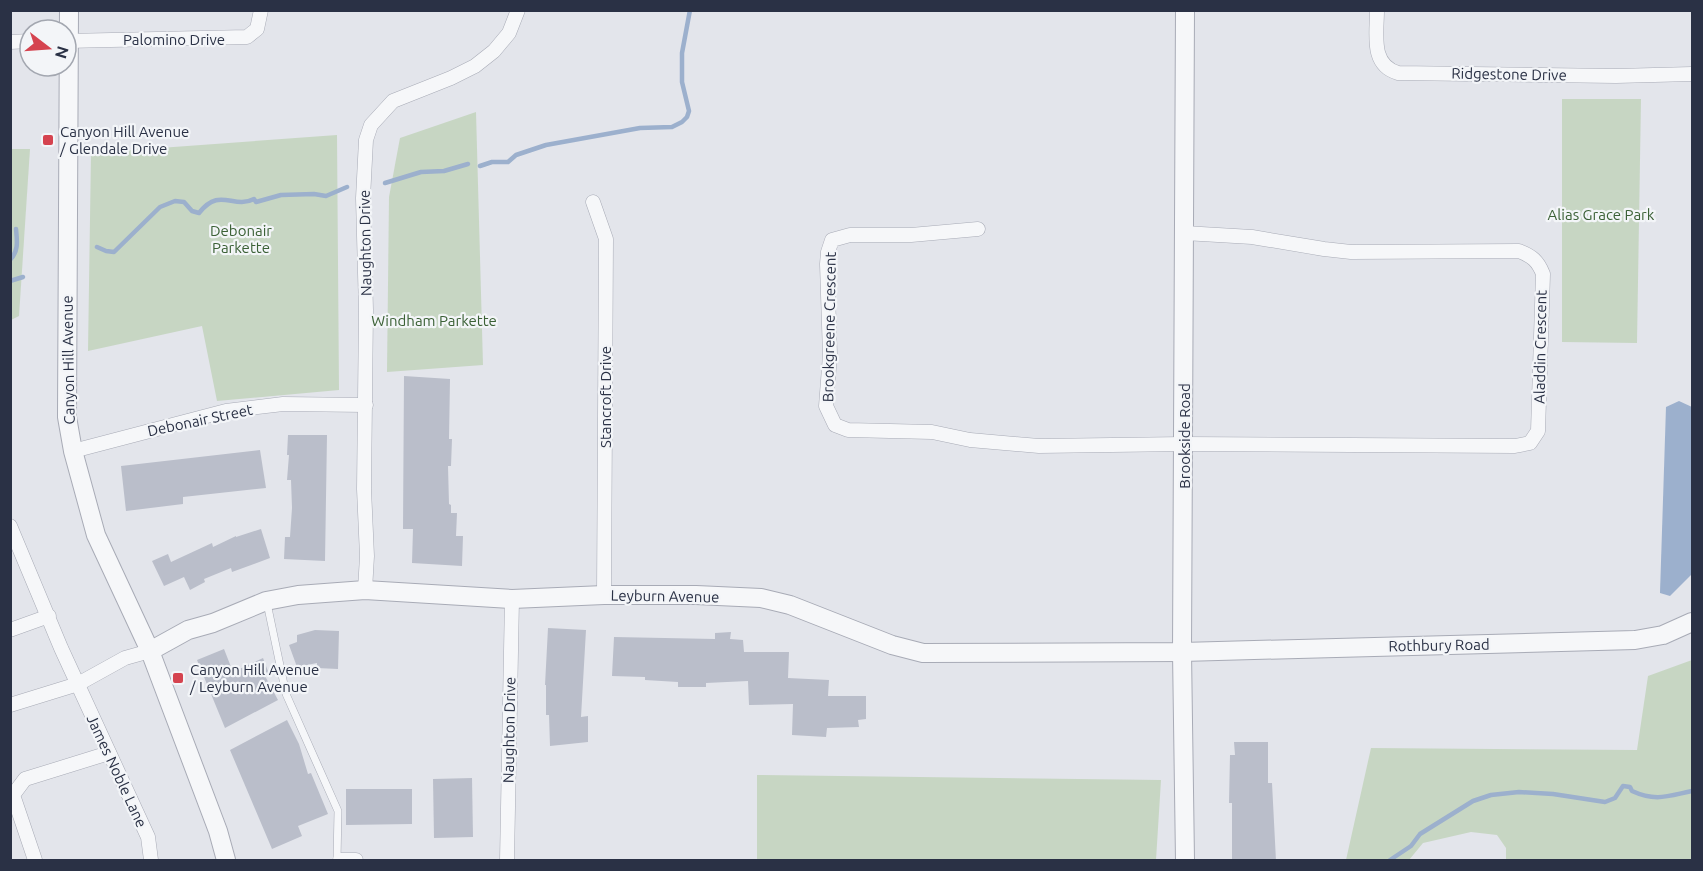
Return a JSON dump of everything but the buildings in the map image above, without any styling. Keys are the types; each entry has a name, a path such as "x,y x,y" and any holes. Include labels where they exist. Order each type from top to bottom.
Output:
{"street":[{"name":"Palomino Drive","path":"78,40 247,37 256,28 261,10"},
{"name":"Naughton Drive","path":"365,591 367,556 364,489 366,405 363,198 366,140 371,125 393,100 451,78 475,66 494,51 509,33 518,10"},
{"name":"Brookside Road","path":"1185,10 1182,652 1185,861"},
{"name":"Ridgestone Drive","path":"1377,10 1379,58 1389,70 1398,73 1617,76 1692,74"},
{"name":"Canyon Hill Avenue","path":"67,78 67,417 73,451 96,535 150,651 218,831 226,861"},
{"name":"Stancroft Drive","path":"593,202 606,239 604,595"},
{"name":"Brookgreene Crescent","path":"978,229 911,235 850,235 832,240 827,264 830,356 826,406 835,425 848,430 932,432 970,440 1039,446 1184,444"},
{"name":"Aladdin Crescent","path":"1184,233 1252,237 1351,252 1519,251 1538,262 1543,274 1538,431 1530,443 1515,446 1184,444"},
{"name":"Debonair Street","path":"73,451 226,411 283,404 366,405"},
{"name":"James Noble Lane","path":"10,526 78,684 148,837 151,861"},
{"name":"Leyburn Avenue","path":"150,651 188,630 213,623 266,601 298,595 365,591 512,599 604,595 761,598 790,605 892,645 923,653 1182,652"},
{"name":"Naughton Drive","path":"507,861 512,599"},
{"path":"10,630 49,616"},
{"name":"Rothbury Road","path":"1182,652 1635,640 1663,635 1692,622"},
{"path":"10,705 78,684 124,658 150,651"},
{"path":"35,861 13,795 25,779 109,753"},
{"path":"338,861 356,861"}],"lane":[{"path":"266,601 286,694 338,811 338,861"}],"green space":[{"name":"Alias Grace Park","path":"1562,99 1641,99 1637,343 1562,342"},
{"name":"Windham Parkette","path":"476,112 483,365 387,372 389,197 400,138"},
{"name":"Debonair Parkette","path":"337,135 339,390 217,401 202,326 88,351 91,153"},
{"path":"11,149 30,149 19,316 11,320"},
{"path":"1692,660 1692,860 1506,860 1506,848 1497,835 1471,832 1423,843 1409,860 1346,860 1371,748 1637,750 1648,676"},
{"path":"757,775 1161,780 1156,860 757,860"}],"water":[{"path":"1679,401 1692,407 1692,574 1670,596 1660,593 1666,407"}],"waterway":[{"path":"480,166 492,162 508,162 516,155 546,145 640,128 672,127 682,122 689,111 682,82 682,53 690,10"},
{"path":"385,183 421,172 444,171 468,164"},
{"path":"97,247 114,252 160,207 175,201 184,202 192,211 199,213 214,201 246,202 254,199 256,202 281,195 326,196 347,187"},
{"path":"10,260 16,249 16,229"},
{"path":"10,281 23,277"},
{"path":"1390,860 1411,846 1420,834 1473,801 1491,795 1519,792 1553,794 1605,802 1615,798 1623,786 1630,787 1632,791 1640,794 1655,797 1692,791"}],"place":[{"name":"Canyon Hill Avenue / Glendale Drive","path":"48,140"},
{"name":"Canyon Hill Avenue / Leyburn Avenue","path":"178,678"}]}
